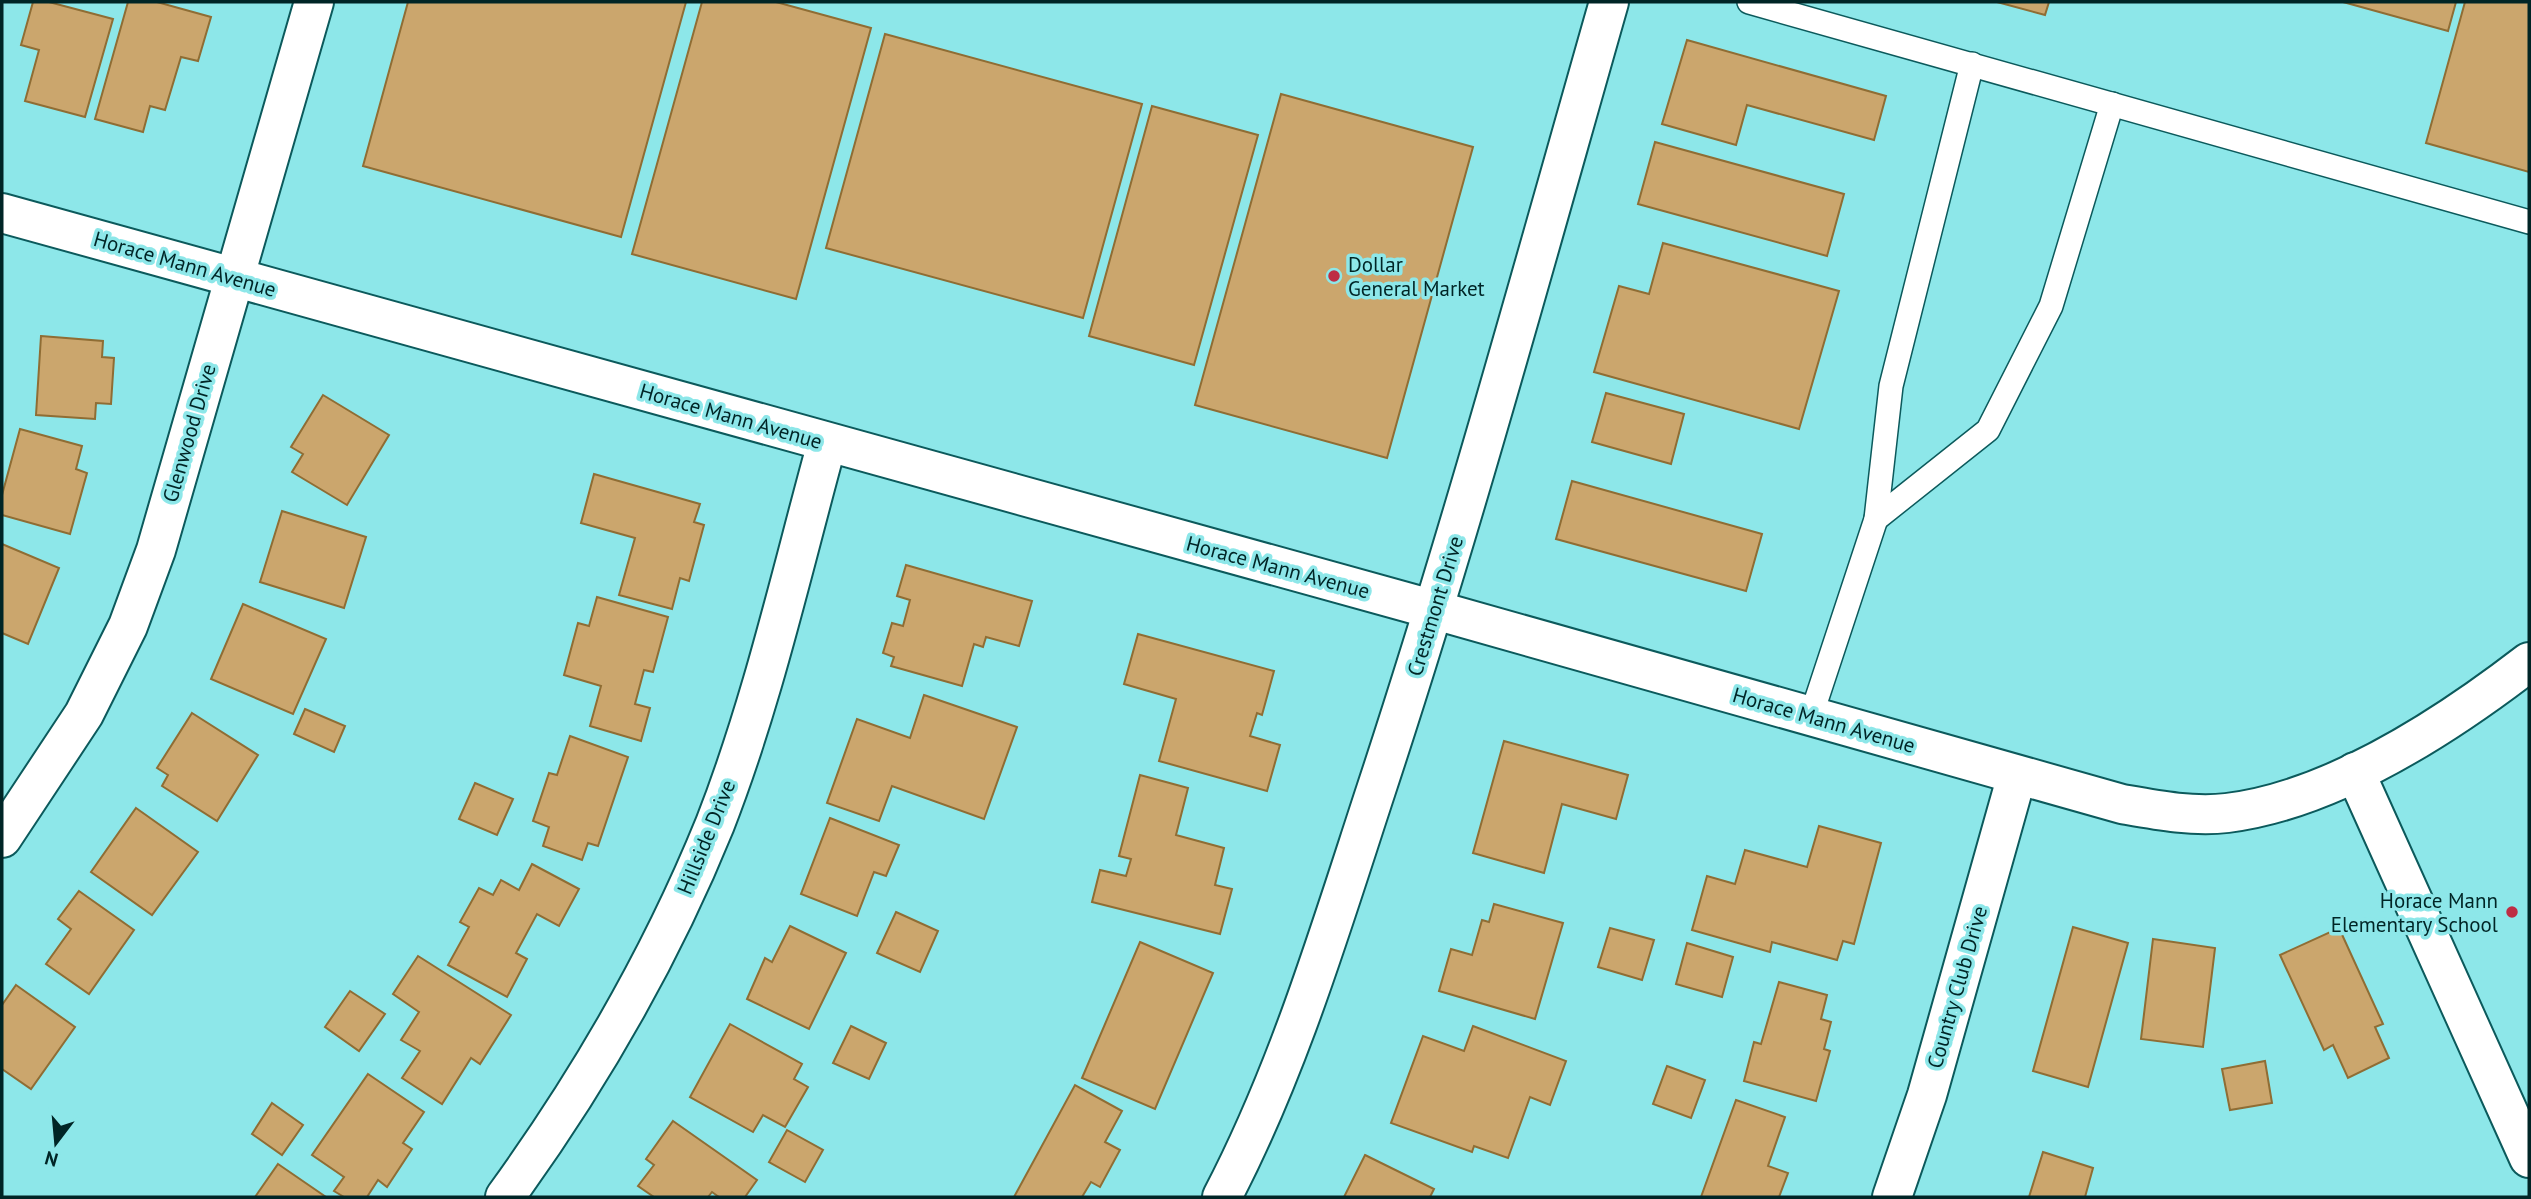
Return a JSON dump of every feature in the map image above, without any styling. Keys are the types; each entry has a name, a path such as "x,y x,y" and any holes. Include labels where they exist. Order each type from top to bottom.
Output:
{"street":[{"name":"Glenwood Drive","path":"2,838 84,714 128,626 156,550 314,2"},
{"name":"Crestmont Drive","path":"1222,1197 1287,1049 1338,906 1435,610 1609,2"},
{"name":"Horace Mann Avenue","path":"2,213 1435,610 2017,775 2122,804 2159,811 2226,813 2275,804 2356,772 2404,747 2461,712 2529,662"},
{"name":"Hillside Drive","path":"505,1197 594,1066 659,947 715,824 751,722 827,443"},
{"path":"2356,772 2529,1158"},
{"name":"Country Club Drive","path":"1892,1197 1927,1095 2017,775"}],"lane":[{"path":"1749,2 2529,222"},
{"path":"1811,716 1876,519 1891,386 1972,64"},
{"path":"1876,519 1988,430 2050,306 2112,104"}],"building":[{"path":"33,2 49,2 113,19 85,117 25,101 39,50 21,45"},
{"path":"128,2 157,2 211,17 198,61 181,57 165,110 150,106 143,132 95,119"},
{"path":"408,2 686,2 621,237 363,166"},
{"path":"702,2 776,2 871,28 796,299 632,254"},
{"path":"1997,2 2049,2 2045,15"},
{"path":"2343,2 2456,2 2448,31"},
{"path":"2465,2 2529,2 2529,172 2426,143"},
{"path":"885,34 1142,104 1083,318 826,248"},
{"path":"1687,40 1886,96 1874,140 1747,105 1736,145 1662,124"},
{"name":"Dollar General Market","path":"1281,94 1473,147 1387,458 1195,405"},
{"path":"1152,106 1258,135 1194,365 1089,336"},
{"path":"1655,142 1844,194 1827,256 1638,204"},
{"path":"1663,243 1839,291 1799,429 1594,372 1619,286 1649,294"},
{"path":"41,336 103,341 102,357 114,358 111,404 96,403 95,419 36,415"},
{"path":"1606,393 1684,414 1671,464 1592,442"},
{"path":"323,395 389,435 347,505 292,472 303,454 291,447"},
{"path":"20,429 82,446 76,469 87,473 70,534 2,515 2,495"},
{"path":"594,474 700,504 694,522 704,525 689,581 680,578 672,609 619,595 635,538 581,523"},
{"path":"1572,481 1762,534 1746,591 1556,539"},
{"path":"282,511 366,537 344,608 260,582"},
{"path":"2,544 59,568 28,644 2,633"},
{"path":"906,565 1032,601 1019,646 986,637 983,647 974,644 962,686 891,666 894,657 883,653 892,623 903,626 910,600 897,596"},
{"path":"597,597 668,617 653,672 644,670 635,704 650,708 641,741 590,726 601,686 564,675 578,623 589,626"},
{"path":"243,604 326,639 293,714 211,679"},
{"path":"1138,634 1274,671 1262,715 1257,713 1250,736 1280,745 1267,791 1159,761 1176,699 1124,684"},
{"path":"924,695 1017,727 984,819 892,786 879,821 827,803 857,719 910,738"},
{"path":"305,709 345,726 334,752 294,734"},
{"path":"192,713 258,755 217,821 162,786 168,775 157,768"},
{"path":"570,736 628,757 598,846 588,843 582,860 543,846 549,827 533,821 549,773 557,775"},
{"path":"1504,741 1628,775 1616,819 1562,804 1544,873 1473,853"},
{"path":"1140,775 1188,788 1176,835 1224,848 1215,885 1232,889 1220,934 1092,902 1100,870 1126,876 1131,859 1119,856"},
{"path":"475,783 513,799 497,835 459,819"},
{"path":"136,808 198,852 152,915 91,872"},
{"path":"830,818 899,845 886,876 874,872 857,916 801,894"},
{"path":"1819,826 1881,843 1854,944 1843,941 1837,960 1772,942 1770,952 1692,930 1707,876 1735,884 1745,850 1807,867"},
{"path":"532,864 579,889 559,926 537,914 516,953 527,959 507,997 448,965 469,927 460,922 479,888 493,895 501,880 519,890"},
{"path":"79,891 134,930 89,994 46,964 71,929 58,919"},
{"path":"1494,904 1563,923 1535,1019 1439,991 1451,949 1472,955 1482,920 1489,922"},
{"path":"896,912 938,931 920,972 877,953"},
{"path":"790,926 846,953 809,1029 747,999 765,958 772,962"},
{"path":"2073,927 2128,943 2088,1087 2033,1071"},
{"path":"1610,928 1654,940 1642,980 1598,967"},
{"path":"2339,928 2383,1024 2375,1027 2389,1058 2348,1078 2333,1045 2324,1050 2280,955"},
{"path":"2153,939 2215,948 2203,1047 2141,1039"},
{"path":"1140,942 1213,973 1155,1109 1082,1078"},
{"path":"1687,943 1733,957 1722,997 1676,984"},
{"path":"418,956 511,1015 480,1064 471,1058 442,1104 402,1078 420,1051 401,1040 419,1012 393,994"},
{"path":"1779,982 1827,995 1821,1019 1831,1022 1824,1049 1830,1051 1816,1101 1744,1081 1754,1042 1761,1044"},
{"path":"16,985 75,1027 31,1089 2,1069 2,1005"},
{"path":"350,991 385,1014 359,1051 325,1027"},
{"path":"730,1024 802,1064 794,1079 808,1087 785,1127 763,1115 753,1132 690,1097"},
{"path":"851,1026 886,1043 869,1079 833,1063"},
{"path":"1473,1026 1566,1061 1550,1105 1530,1097 1508,1158 1474,1146 1472,1152 1391,1123 1423,1036 1464,1051"},
{"path":"2265,1061 2272,1103 2230,1110 2222,1069"},
{"path":"1667,1066 1705,1080 1691,1118 1653,1104"},
{"path":"368,1074 424,1112 403,1143 412,1149 387,1187 378,1180 367,1197 344,1197 334,1191 344,1177 312,1155"},
{"path":"1075,1085 1122,1111 1105,1142 1120,1150 1100,1187 1091,1182 1082,1197 1014,1197"},
{"path":"1736,1100 1785,1117 1768,1166 1788,1173 1779,1197 1701,1197"},
{"path":"272,1103 303,1125 282,1155 252,1134"},
{"path":"673,1121 757,1180 745,1197 719,1197 712,1192 708,1197 654,1197 638,1186 654,1165 646,1159"},
{"path":"787,1130 823,1150 805,1182 769,1162"},
{"path":"2043,1152 2093,1168 2085,1197 2029,1197"},
{"path":"1365,1155 1434,1189 1430,1197 1344,1197"},
{"path":"278,1164 326,1197 255,1197"}],"place":[{"name":"Dollar General Market","path":"1334,276"},
{"name":"Horace Mann Elementary School","path":"2512,912"}]}
